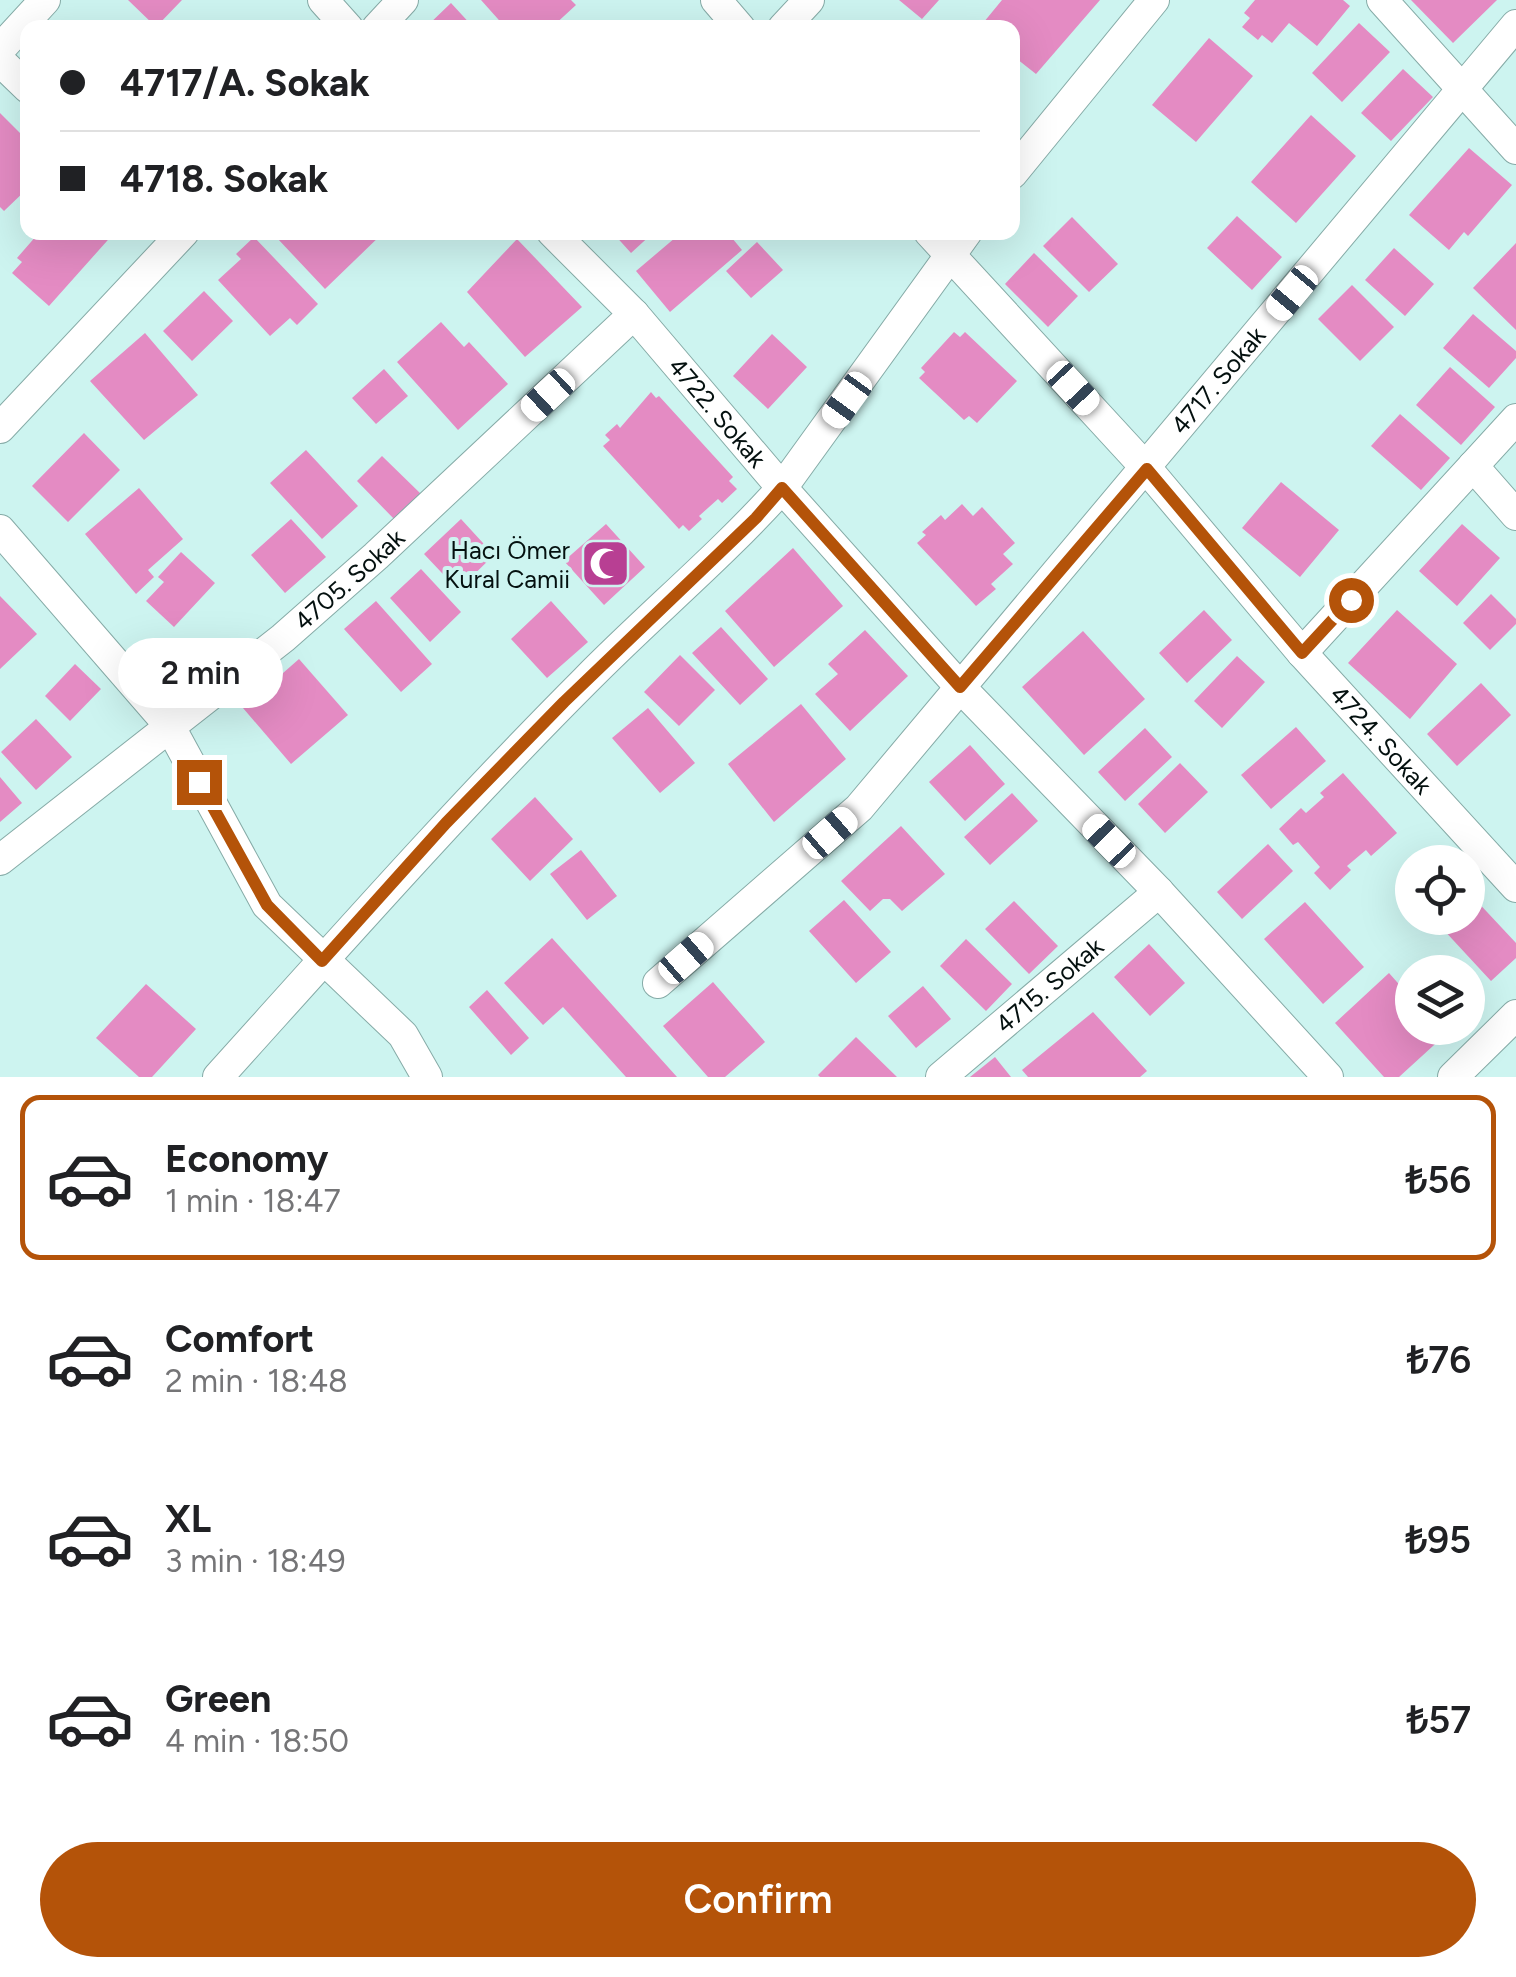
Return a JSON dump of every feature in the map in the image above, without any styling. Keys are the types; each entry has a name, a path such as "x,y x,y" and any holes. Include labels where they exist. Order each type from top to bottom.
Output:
{"street":[{"path":"26,20 45,0"},
{"path":"323,0 341,20"},
{"path":"385,20 404,0"},
{"path":"716,0 733,20"},
{"path":"790,20 809,0"},
{"path":"1020,164 1154,0"},
{"path":"1382,0 1516,149"},
{"name":"4717. Sokak","path":"658,982 859,808 1516,25"},
{"path":"0,48 20,27"},
{"path":"0,61 20,80"},
{"path":"0,428 173,240"},
{"name":"4722. Sokak","path":"560,240 634,314 782,488 960,687 1159,892 1328,1077"},
{"path":"218,1077 510,757 782,488 934,282 948,240"},
{"name":"4724. Sokak","path":"948,240 1302,653 1516,888"},
{"name":"4705. Sokak","path":"0,860 283,638 634,314"},
{"path":"1302,653 1516,418"},
{"path":"1473,466 1516,515"},
{"path":"0,530 169,724 267,905 403,1035 426,1077"},
{"name":"4715. Sokak","path":"942,1077 1159,892"},
{"path":"1453,1077 1516,1014"}],"building":[{"path":"128,0 182,0 163,20 149,20"},
{"path":"481,0 571,0 576,5 560,20 499,20"},
{"path":"899,0 939,0 922,19"},
{"path":"1002,0 1100,0 1036,74 1020,61 1020,20 986,20"},
{"path":"1255,0 1343,0 1350,6 1317,46 1289,23 1272,43 1262,35 1258,40 1242,27 1250,18 1244,13"},
{"path":"1411,0 1497,0 1453,43"},
{"path":"451,3 467,20 433,20"},
{"path":"1359,23 1390,52 1342,102 1312,73"},
{"path":"1209,38 1253,76 1196,142 1152,105"},
{"path":"1403,69 1433,97 1391,141 1361,113"},
{"path":"0,113 20,133 20,196 4,211 0,207"},
{"path":"1311,115 1356,156 1296,223 1251,182"},
{"path":"1469,148 1512,185 1468,236 1464,232 1449,250 1409,215"},
{"path":"1237,216 1282,257 1252,290 1207,248"},
{"path":"1072,217 1118,264 1089,292 1043,246"},
{"path":"33,240 108,240 49,306 12,273 22,262 17,258"},
{"path":"251,240 257,240 318,304 297,325 290,318 270,336 218,280 241,259 236,254"},
{"path":"279,240 376,240 325,289"},
{"path":"518,240 582,307 525,357 467,292"},
{"path":"619,240 645,240 631,253"},
{"path":"673,240 734,240 742,250 670,312 636,271"},
{"path":"757,242 783,270 751,298 726,271"},
{"path":"1516,243 1516,330 1473,288"},
{"path":"1394,248 1434,284 1405,316 1365,280"},
{"path":"1034,253 1078,296 1048,327 1005,284"},
{"path":"1352,285 1394,327 1360,361 1318,319"},
{"path":"204,291 233,321 192,361 163,331"},
{"path":"1473,314 1516,351 1516,358 1489,388 1443,348"},
{"path":"441,322 464,347 469,342 508,384 458,430 397,362"},
{"path":"954,332 960,337 965,332 1017,381 977,423 969,416 964,420 919,378 925,372 921,368"},
{"path":"145,333 198,395 144,440 90,381"},
{"path":"772,334 807,367 768,409 733,376"},
{"path":"1450,367 1495,407 1461,445 1416,405"},
{"path":"384,369 408,396 376,424 352,398"},
{"path":"651,392 733,477 729,481 737,489 722,503 718,499 689,531 683,525 679,529 603,446 610,440 605,435 617,424 620,428"},
{"path":"1400,414 1450,458 1421,490 1371,446"},
{"path":"84,433 120,470 68,522 32,486"},
{"path":"306,450 358,506 322,539 270,483"},
{"path":"382,456 421,494 395,520 357,481"},
{"path":"1281,482 1339,530 1300,577 1242,528"},
{"path":"139,488 183,539 148,570 154,577 136,594 85,534"},
{"path":"962,504 973,516 982,507 1015,543 1003,554 1013,564 991,584 996,589 976,606 917,543 926,535 922,532 941,515 945,520"},
{"path":"291,519 326,557 285,593 251,555"},
{"path":"461,519 494,555 458,590 424,554"},
{"name":"Hacı Ömer Kural Camii","path":"606,524 645,567 604,605 564,561"},
{"path":"1462,524 1500,558 1457,606 1419,571"},
{"path":"793,548 843,606 774,667 725,611"},
{"path":"181,552 215,583 174,627 146,601 164,582 158,577"},
{"path":"421,569 461,612 430,642 390,598"},
{"path":"1491,594 1516,619 1516,624 1490,650 1463,623"},
{"path":"0,596 37,634 0,669"},
{"path":"376,601 432,664 401,692 344,629"},
{"path":"551,601 588,642 547,678 511,639"},
{"path":"1204,610 1232,640 1187,683 1159,653"},
{"path":"1397,610 1457,664 1410,719 1348,663"},
{"path":"721,627 768,679 740,705 692,653"},
{"path":"865,630 908,676 850,731 815,694 838,674 828,664"},
{"path":"1083,631 1145,699 1084,755 1022,687"},
{"path":"680,655 715,690 679,726 644,692"},
{"path":"1237,656 1265,682 1222,728 1194,701"},
{"path":"299,659 348,715 291,764 243,708"},
{"path":"75,664 101,689 70,721 45,696"},
{"path":"1481,683 1511,715 1457,766 1427,734"},
{"path":"801,704 846,759 774,822 728,764"},
{"path":"648,708 695,763 660,793 612,738"},
{"path":"36,719 72,757 36,790 1,752"},
{"path":"1296,727 1326,761 1271,809 1241,775"},
{"path":"1145,728 1172,757 1125,801 1098,772"},
{"path":"970,745 1005,784 965,821 929,782"},
{"path":"1180,763 1208,792 1165,833 1138,804"},
{"path":"1343,773 1397,833 1371,856 1366,850 1347,866 1351,870 1330,890 1314,873 1320,867 1298,842 1293,845 1279,829 1301,808 1306,813 1324,797 1320,793"},
{"path":"0,777 22,803 0,822"},
{"path":"1012,793 1038,821 990,865 964,837"},
{"path":"535,797 573,839 530,881 491,839"},
{"path":"901,826 945,874 902,911 890,899 883,899 870,911 841,881"},
{"path":"1268,844 1293,871 1242,919 1217,892"},
{"path":"581,850 617,896 587,920 550,874"},
{"path":"844,900 891,952 856,983 809,931"},
{"path":"1014,901 1058,946 1029,974 985,929"},
{"path":"1305,902 1364,967 1323,1004 1264,939"},
{"path":"1485,910 1516,943 1516,958 1491,981 1485,975 1485,955 1467,955 1448,935 1485,935"},
{"path":"552,938 677,1077 626,1077 563,1007 543,1025 504,983"},
{"path":"966,939 1012,984 986,1011 940,966"},
{"path":"1149,944 1185,983 1150,1016 1114,977"},
{"path":"1389,973 1395,980 1395,1045 1434,1045 1399,1077 1384,1077 1335,1023"},
{"path":"713,982 765,1042 725,1077 708,1077 663,1026"},
{"path":"146,984 196,1029 152,1077 139,1077 96,1038"},
{"path":"923,986 951,1019 916,1048 888,1016"},
{"path":"487,990 529,1038 511,1055 469,1007"},
{"path":"1093,1012 1147,1071 1140,1077 1028,1077 1022,1070"},
{"path":"856,1037 897,1077 820,1077"},
{"path":"995,1057 1011,1077 970,1077"}],"place":[{"name":"Hacı Ömer Kural Camii","path":"605,564"}],"route":[{"path":"199,782 267,905 322,961 446,823 782,488 960,687 1147,469 1302,653 1351,600"}]}
